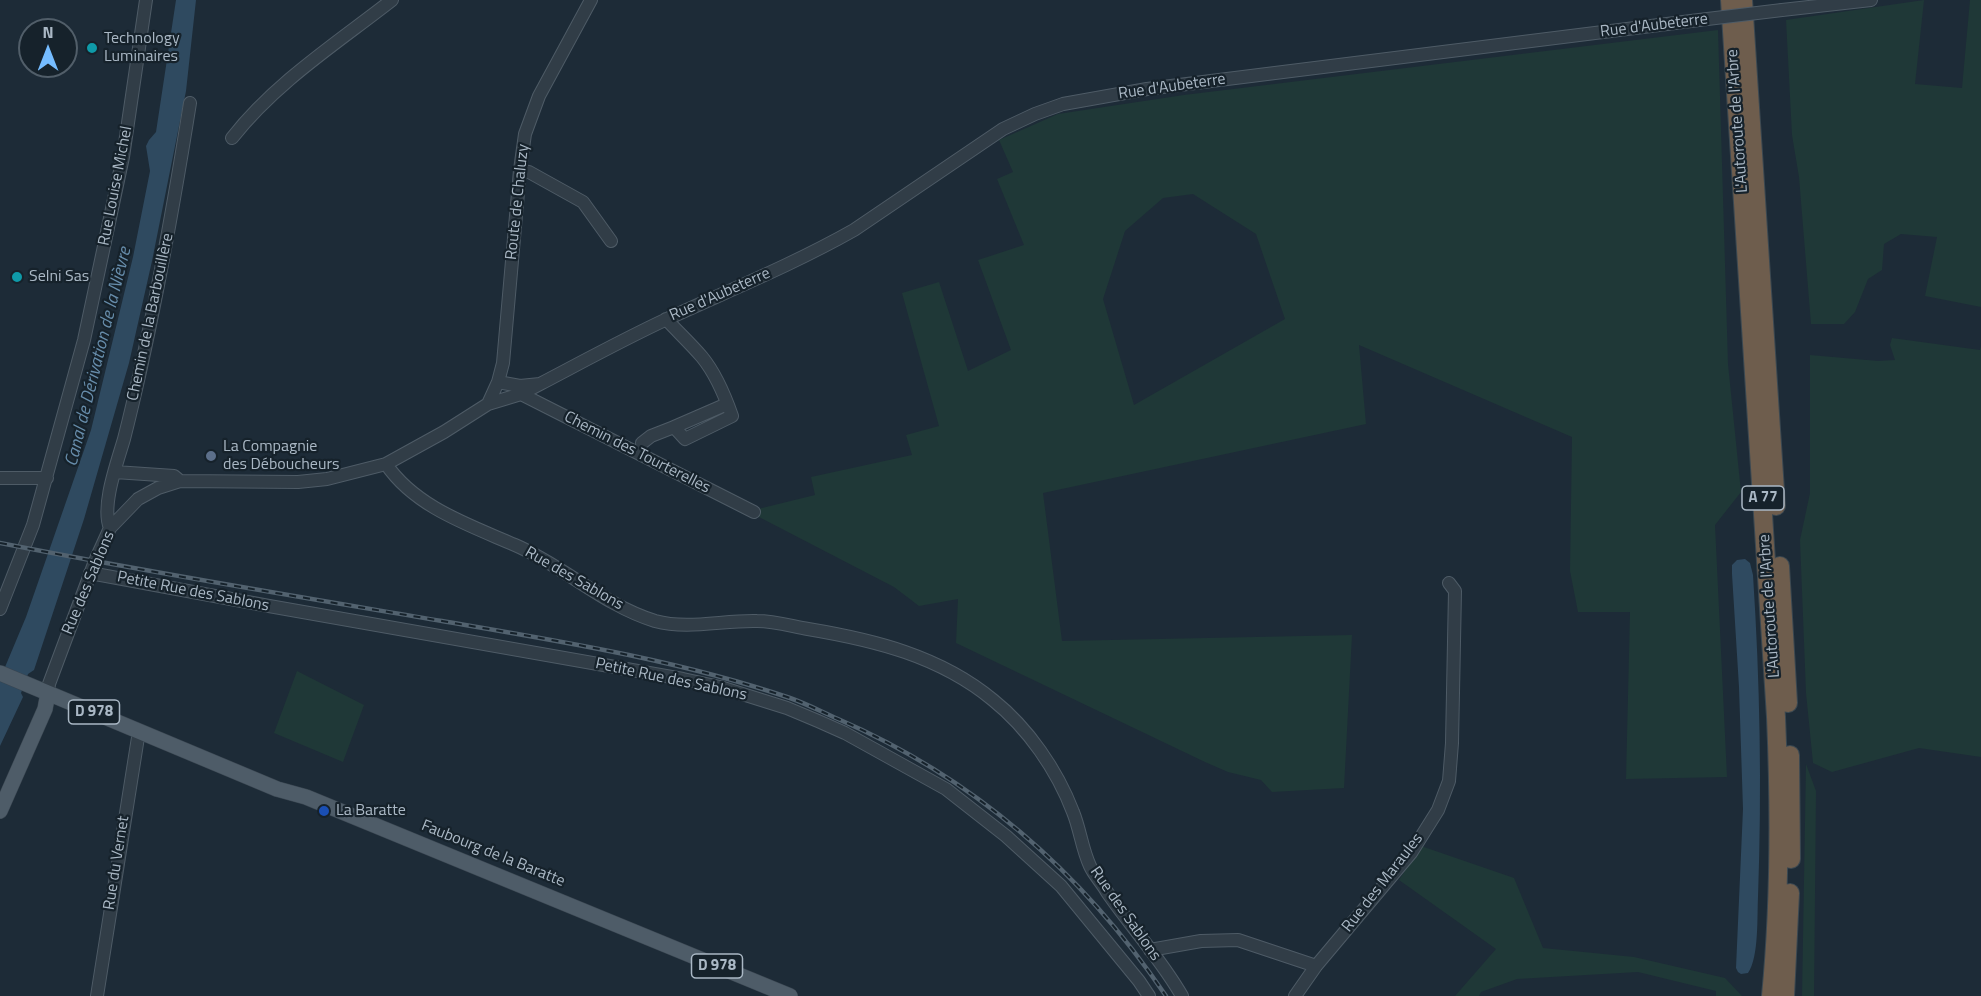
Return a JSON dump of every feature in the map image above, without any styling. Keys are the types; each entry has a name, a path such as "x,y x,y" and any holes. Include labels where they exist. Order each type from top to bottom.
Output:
{"highway":[{"name":"L'Autoroute de l'Arbre","path":"1730,0 1777,737 1778,890 1771,996"},
{"name":"L'Autoroute de l'Arbre","path":"1743,0 1789,717 1792,800 1785,996"}],"main road":[{"name":"D 978","path":"0,674 42,691"},
{"name":"Faubourg de la Baratte","path":"42,691 277,789 306,797 790,996"},
{"path":"0,811 45,710 42,691"}],"street":[{"name":"Rue Louise Michel","path":"0,609 24,551 47,478 84,340 123,158 146,0"},
{"path":"232,138 247,119 278,88 392,0"},
{"name":"Route de Chaluzy","path":"488,404 498,382 503,363 525,134 539,96 591,0"},
{"name":"Rue d'Aubeterre","path":"386,464 444,432 488,404 521,394 666,320 829,244 854,230 1003,129 1063,104 1147,89 1871,0"},
{"name":"Chemin de la Barbouillère","path":"110,528 106,518 174,208 190,104"},
{"path":"520,170 529,172 583,202 611,241"},
{"path":"642,442 674,427 685,439 732,416 703,358 666,320"},
{"name":"Rue d'Aubeterre","path":"498,382 520,386 540,384"},
{"name":"Chemin des Tourterelles","path":"521,394 754,513"},
{"name":"Rue des Sablons","path":"42,691 49,684 90,573 110,528 138,499 158,488 180,481 298,482 327,479 386,464 402,483 432,507 527,550 617,606 656,621 699,625 762,621 827,632 891,647 925,658 952,671 992,699 1024,729 1060,783 1073,811 1090,866 1119,909 1173,980 1182,996"},
{"path":"115,472 174,476 180,481"},
{"path":"0,478 47,478"},
{"name":"Petite Rue des Sablons","path":"90,573 683,679 720,687 787,708 845,733 946,789 1006,836 1061,886 1118,954 1149,996"},
{"name":"Rue des Maraules","path":"1295,996 1317,966 1411,853 1438,810 1449,781 1455,591 1449,583"},
{"name":"Rue du Vernet","path":"97,996 140,731"},
{"path":"1150,950 1201,940 1238,940 1317,966"}],"green space":[{"path":"1924,0 1915,84 1962,88 1970,0 1981,0 1981,307 1925,296 1937,237 1901,234 1884,244 1882,270 1868,279 1855,312 1844,324 1811,324 1799,177 1792,135 1786,20"},
{"path":"1718,30 1728,364 1741,492 1715,525 1727,777 1626,779 1630,612 1578,612 1570,571 1572,437 1359,345 1366,424 1043,493 1062,641 1352,635 1344,788 1272,792 1261,780 1228,772 1205,762 956,643 958,599 919,606 894,587 759,517 758,509 815,495 811,477 912,455 906,435 939,426 902,293 939,282 968,371 1011,350 978,260 1024,245 997,179 1013,172 999,140 1058,114 1184,95","holes":["1193,194 1256,234 1285,319 1134,405 1103,299 1125,231 1163,198"]},
{"path":"1892,338 1980,350 1981,346 1981,757 1919,748 1832,772 1813,763 1806,693 1800,540 1810,493 1810,355 1878,361 1895,360 1890,345"},
{"path":"297,671 364,705 343,762 274,733"},
{"path":"1806,764 1816,791 1814,996 1802,996"},
{"path":"1421,846 1514,878 1543,948 1634,957 1725,978 1742,996 1716,996 1716,991 1638,972 1517,979 1481,992 1479,996 1455,996 1496,949 1399,880"}],"water":[{"path":"176,0 196,0 186,91 129,363 84,519 34,670 28,674 21,693 23,697 0,746 0,679 26,617 91,430 133,257 150,171 146,146 156,132"},
{"path":"1745,559 1750,563 1753,575 1759,695 1760,816 1756,947 1752,966 1748,973 1741,974 1736,968 1743,809 1732,565 1737,560"}],"railway":[{"path":"0,543 618,653 705,673 796,700 888,743 935,770 980,800 1062,870 1134,951 1166,996"}],"place":[{"name":"Technology Luminaires","path":"92,48"},
{"name":"Selni Sas","path":"17,277"},
{"name":"La Compagnie des Déboucheurs","path":"211,456"},
{"name":"La Baratte","path":"324,811"}],"water label":[{"name":"Canal de Dérivation de la Nièvre","path":"99,357"}]}
